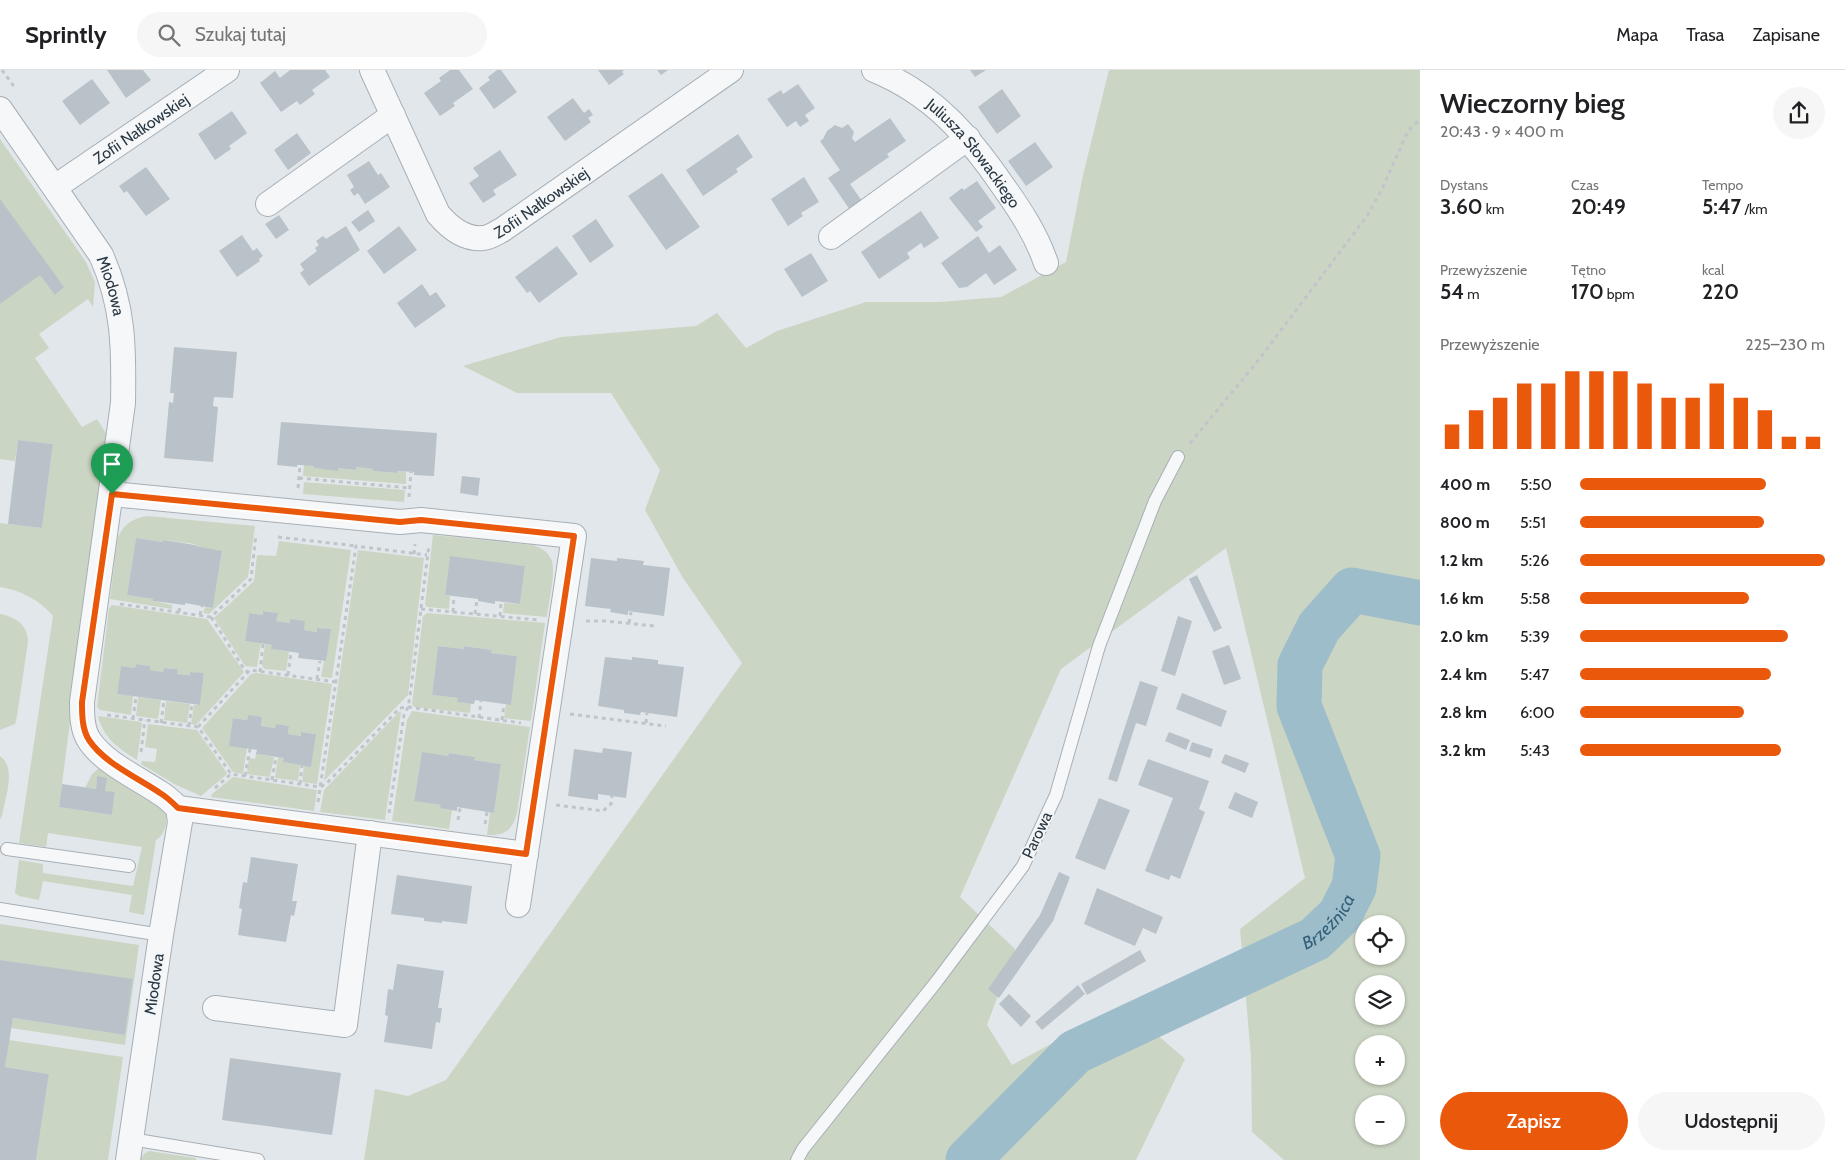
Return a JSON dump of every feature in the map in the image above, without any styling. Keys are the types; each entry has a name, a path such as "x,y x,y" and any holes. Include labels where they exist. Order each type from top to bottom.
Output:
{"street":[{"name":"Zofii Nałkowskiej","path":"55,187 227,70"},
{"name":"Zofii Nałkowskiej","path":"372,70 438,214 449,227 464,236 484,238 502,230 731,70"},
{"name":"Juliusza Słowackiego","path":"874,70 893,78 924,97 956,124 980,152 1018,207 1038,241 1046,263"},
{"name":"Miodowa","path":"0,108 101,255 119,306 124,354 123,403 82,702 82,722 88,739 100,752 119,767 162,794 178,808 180,822 129,1150"},
{"path":"268,204 393,115"},
{"path":"831,237 968,138"},
{"path":"112,494 400,522 421,520 431,526 574,536 550,620 547,711 518,905"},
{"path":"178,808 526,854"},
{"path":"215,1008 345,1025 378,834"}],"lane":[{"name":"Parowa","path":"797,1160 1023,866 1056,795 1099,646 1155,502 1178,457"},
{"path":"7,849 130,866"},
{"path":"0,909 161,935"},
{"path":"129,1150 259,1160"}],"path":[{"path":"2,70 18,93"},
{"path":"1178,457 1257,362 1367,216 1382,189 1408,131 1420,119"},
{"path":"298,496 300,465"},
{"path":"408,506 411,472"},
{"path":"299,478 410,488"},
{"path":"378,834 404,715 408,707 431,526 416,531 414,554"},
{"path":"211,617 250,580 257,528"},
{"path":"256,534 265,536"},
{"path":"274,536 427,556"},
{"path":"314,826 356,546"},
{"path":"453,612 454,596"},
{"path":"475,614 476,599"},
{"path":"500,616 502,602"},
{"path":"116,603 211,617 244,669 248,672"},
{"path":"179,612 180,605"},
{"path":"200,615 202,606"},
{"path":"421,608 573,622 604,621 654,626"},
{"path":"629,623 631,612"},
{"path":"260,672 263,644"},
{"path":"288,675 291,652"},
{"path":"317,679 320,661"},
{"path":"198,727 250,670 336,682"},
{"path":"133,719 136,696"},
{"path":"161,722 164,700"},
{"path":"479,718 481,701"},
{"path":"189,726 192,704"},
{"path":"502,720 504,704"},
{"path":"104,715 198,727 232,774 320,787 326,784 400,708 408,707 526,724"},
{"path":"547,711 666,726"},
{"path":"646,724 647,713"},
{"path":"140,756 146,720"},
{"path":"244,776 250,749"},
{"path":"272,780 276,757"},
{"path":"300,784 302,765"},
{"path":"214,789 232,774"},
{"path":"533,802 603,811 611,804 612,796"}],"green space":[{"path":"1109,70 1420,70 1420,1160 1284,1160 1252,1132 1251,1057 1240,929 1305,878 1226,548 1061,669 960,897 1015,949 987,1025 1012,1065 1123,1005 1185,1059 1136,1160 364,1160 375,1089 408,1096 446,1080 742,663 683,578 645,510 660,470 611,393 517,393 463,366 561,337 696,326 717,313 746,348 777,331 866,302 939,302 1001,297 1066,262 1083,175"},
{"path":"0,139 86,262 95,282 93,307 88,299 39,334 49,348 35,358 82,427 97,419 107,435 59,807 112,815 115,793 105,791 97,777 96,789 85,788 92,774 99,768 146,794 162,807 166,813 166,824 162,834 156,840 144,915 129,912 132,895 43,881 39,900 19,896 15,893 19,860 43,864 43,873 133,886 142,847 48,833 46,847 19,843 53,616 42,605 29,597 0,587 0,523 42,528 53,444 18,440 15,461 0,459"},
{"path":"304,465 314,466 314,468 338,470 338,468 355,470 356,467 373,469 373,471 406,472 406,484 303,476"},
{"path":"304,482 405,490 404,502 303,494"},
{"path":"147,516 255,526 248,577 209,614 203,613 205,607 213,608 222,552 195,546 195,544 136,538 127,595 153,599 153,601 172,605 172,609 110,599 119,535 128,524 136,519"},
{"path":"433,535 533,545 544,550 553,564 552,587 547,617 503,613 504,603 520,604 525,566 450,557 445,595 450,596 449,609 427,607 425,605"},
{"path":"279,541 351,550 332,678 321,677 324,661 326,661 330,629 317,628 317,632 304,630 290,619 290,623 276,621 277,613 264,611 263,615 249,613 245,641 261,643 257,667 245,666 214,618 254,581 257,555 276,556"},
{"path":"358,550 424,558 408,695 324,781"},
{"path":"112,605 207,619 244,672 196,725 191,724 194,705 200,705 204,674 191,672 190,675 177,674 178,669 164,668 163,672 150,670 150,666 136,664 135,668 121,666 117,694 133,696 131,715 100,710 97,707 109,608"},
{"path":"427,613 545,623 531,721 504,718 506,704 511,704 517,656 491,653 492,650 465,646 464,649 438,646 432,695 458,698 458,702 471,703 470,713 414,707 412,704 423,616"},
{"path":"0,614 11,617 23,626 28,642 15,724 0,730"},
{"path":"265,644 272,645 272,649 289,652 286,671 265,669 262,666"},
{"path":"256,673 332,684 317,784 302,782 304,765 316,734 302,732 301,736 288,734 289,726 276,724 275,728 261,726 262,717 248,716 247,720 234,718 230,745 247,748 243,774 233,772 202,728 251,674"},
{"path":"138,697 161,700 158,719 136,716"},
{"path":"166,701 190,704 187,723 164,720"},
{"path":"400,711 385,820 320,812 324,790"},
{"path":"412,711 530,727 517,813 513,824 507,831 487,835 490,812 494,813 501,764 474,760 474,757 449,753 448,756 422,753 414,800 441,805 441,808 452,810 449,829 392,821 407,720"},
{"path":"98,716 141,722 137,760 108,737"},
{"path":"148,724 197,730 227,773 226,775 201,796 176,785 141,764 142,761 155,762 157,749 145,747"},
{"path":"256,754 274,757 270,777 247,774 249,758 255,759"},
{"path":"0,756 5,761 9,776 0,819"},
{"path":"278,757 284,758 284,762 300,765 298,781 275,778"},
{"path":"233,777 317,790 314,811 211,797 212,794"},
{"path":"0,924 139,945 125,1045 11,1028 13,1018 125,1035 133,980 0,960"},
{"path":"9,1040 123,1057 108,1160 36,1160 49,1074 5,1067"},
{"path":"149,1151 196,1158 196,1160 140,1160"}],"building":[{"path":"107,70 143,70 151,80 126,98"},
{"path":"290,70 325,70 330,77 312,90 315,94 300,105 297,101 281,112 260,83 275,71 280,78"},
{"path":"450,70 459,70 473,89 453,103 455,106 440,116 424,93 441,81 439,78"},
{"path":"497,70 501,70 517,92 494,109 479,88 490,80 488,77"},
{"path":"598,70 624,70 622,72 624,74 609,85"},
{"path":"657,70 668,70 661,75"},
{"path":"970,70 986,70 975,77"},
{"path":"92,79 110,103 80,125 62,101"},
{"path":"798,84 815,108 805,115 809,121 800,127 796,121 787,127 767,99 781,90 783,94"},
{"path":"1002,89 1021,116 997,134 978,107"},
{"path":"573,98 584,113 589,109 593,115 588,118 591,122 565,141 547,117"},
{"path":"232,111 247,133 229,146 231,149 215,160 198,134"},
{"path":"890,118 906,141 887,154 889,157 850,184 862,201 850,210 828,178 840,170 820,141 827,131 835,125 842,128 848,124 854,132 852,138 855,142"},
{"path":"297,133 311,153 288,170 274,150"},
{"path":"738,134 753,157 736,169 738,172 703,196 686,170"},
{"path":"1035,142 1053,167 1026,186 1008,161"},
{"path":"500,150 517,175 493,190 496,195 483,203 469,183 479,176 473,168"},
{"path":"369,161 378,175 381,173 390,187 365,204 358,193 354,196 350,190 354,187 347,175"},
{"path":"146,167 170,199 146,216 127,191 124,193 119,186"},
{"path":"662,173 700,227 666,250 628,196"},
{"path":"804,177 819,202 801,213 803,216 788,226 771,199"},
{"path":"977,181 996,208 978,221 983,227 976,232 949,198 962,188 964,190"},
{"path":"0,199 64,287 55,295 40,275 0,304"},
{"path":"368,210 375,221 359,232 351,222"},
{"path":"921,211 939,238 924,248 921,243 907,253 910,258 879,279 861,252"},
{"path":"279,215 289,230 276,239 265,224"},
{"path":"596,219 614,246 590,263 572,236"},
{"path":"346,226 360,250 309,286 300,273 304,270 300,264 317,251 315,248 319,245 316,241 323,236 326,239"},
{"path":"399,226 417,250 384,274 367,251"},
{"path":"242,235 253,251 257,248 263,256 259,259 260,261 237,277 219,251"},
{"path":"978,236 989,253 1000,245 1017,270 994,285 986,273 967,287 959,288 941,263"},
{"path":"557,246 578,274 539,303 530,291 527,293 515,277"},
{"path":"811,253 828,281 802,297 784,269"},
{"path":"422,284 430,296 436,292 446,306 415,328 397,303"},
{"path":"174,347 237,352 233,398 214,397 213,406 218,407 213,462 164,458 169,402 173,403 174,393 170,393"},
{"path":"281,422 437,433 434,476 414,475 414,472 373,471 373,469 356,467 356,470 338,468 338,471 314,468 314,466 277,465"},
{"path":"18,440 53,444 42,528 8,524"},
{"path":"462,476 480,478 478,496 460,493"},
{"path":"136,538 163,542 163,540 222,551 213,608 185,603 185,605 153,601 153,599 127,595"},
{"path":"450,556 525,566 520,604 495,601 495,604 478,601 478,599 445,595"},
{"path":"591,558 617,561 617,558 644,561 643,565 670,568 664,616 628,611 628,615 610,612 611,609 585,606"},
{"path":"1197,575 1222,628 1214,632 1189,579"},
{"path":"263,611 278,613 276,621 290,623 290,619 305,621 304,630 317,632 317,628 331,629 326,661 298,658 299,653 271,649 272,645 245,641 249,613 263,615"},
{"path":"1178,616 1192,621 1175,676 1161,671"},
{"path":"1229,645 1241,679 1224,685 1212,651"},
{"path":"438,646 464,649 464,646 492,650 491,653 517,656 511,705 475,700 474,704 457,702 458,698 432,695"},
{"path":"605,657 632,660 632,657 658,660 658,664 684,667 677,717 641,712 640,715 624,713 624,710 598,706"},
{"path":"136,664 150,666 150,670 163,672 164,668 178,669 177,674 190,675 190,672 204,673 200,705 117,694 121,666 135,668"},
{"path":"1140,681 1158,687 1146,726 1136,723 1117,782 1108,779"},
{"path":"1182,693 1227,711 1221,727 1176,709"},
{"path":"248,715 262,717 261,726 275,728 276,724 289,726 288,734 301,736 301,732 316,734 311,767 283,762 284,758 256,754 257,750 229,746 233,718 247,720"},
{"path":"1169,732 1190,740 1186,750 1165,741"},
{"path":"1192,742 1213,749 1210,758 1189,751"},
{"path":"603,748 632,752 626,798 598,794 598,800 568,796 574,749 602,753"},
{"path":"422,752 448,756 449,753 475,757 474,760 501,764 494,813 457,807 457,811 440,808 441,805 414,801"},
{"path":"1225,754 1249,763 1245,773 1221,763"},
{"path":"1148,759 1209,781 1199,809 1205,812 1180,879 1171,875 1169,880 1145,871 1173,798 1138,785"},
{"path":"97,776 107,778 105,791 115,792 112,815 59,807 62,784 96,789"},
{"path":"1235,792 1258,802 1252,818 1228,808"},
{"path":"1099,798 1130,810 1105,870 1075,858"},
{"path":"251,857 298,864 292,901 297,901 294,916 291,915 286,942 238,935 242,909 239,908 243,882 247,883"},
{"path":"1059,872 1070,877 1053,921 999,998 988,989 1040,915"},
{"path":"397,875 472,886 467,924 424,921 424,918 391,914"},
{"path":"1097,888 1163,917 1156,934 1143,928 1135,946 1084,924"},
{"path":"1140,950 1146,961 1087,995 1081,984"},
{"path":"0,960 133,979 125,1035 13,1018 5,1067 49,1074 36,1160 0,1160"},
{"path":"397,964 444,971 438,1008 442,1008 440,1023 436,1022 432,1049 384,1042 388,1016 385,1015 388,989 393,990"},
{"path":"1078,985 1085,994 1042,1030 1035,1022"},
{"path":"1009,994 1031,1016 1021,1027 999,1004"},
{"path":"230,1058 341,1073 332,1135 222,1120"}],"waterway":[{"name":"Brzeźnica","path":"968,1160 1075,1052 1315,939 1340,915 1354,887 1358,856 1299,706 1300,665 1319,627 1352,590 1420,603"}],"route":[{"path":"112,494 400,522 421,520 574,536 526,854 178,808 162,794 119,767 100,752 88,739 82,722 82,702 112,494"}]}
